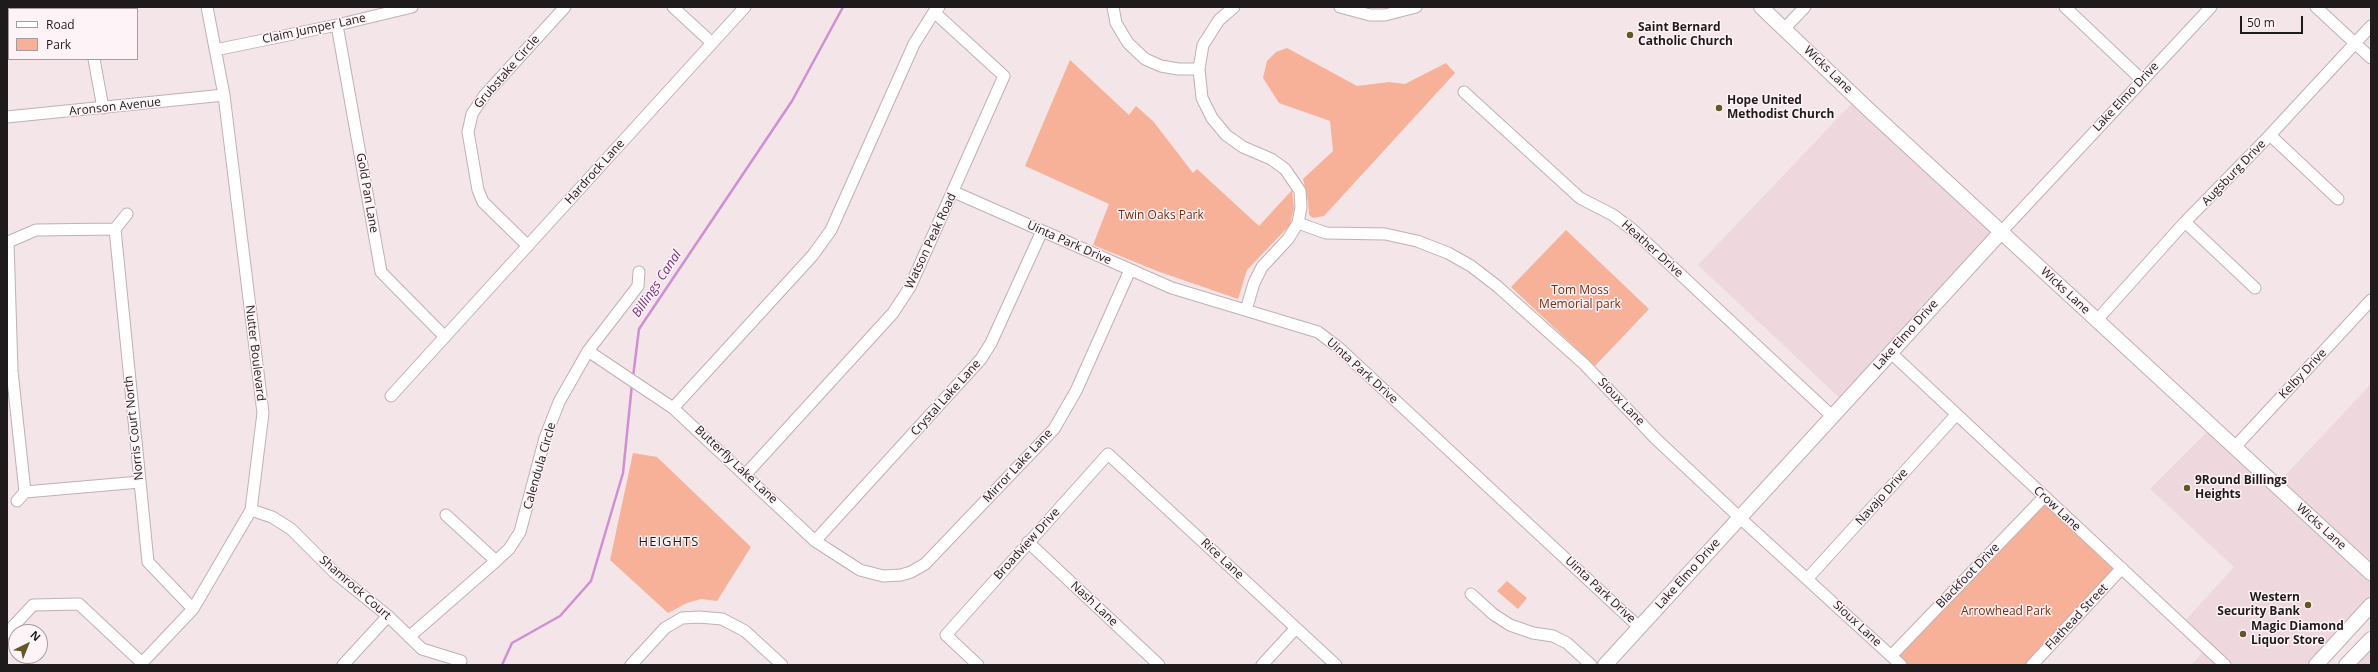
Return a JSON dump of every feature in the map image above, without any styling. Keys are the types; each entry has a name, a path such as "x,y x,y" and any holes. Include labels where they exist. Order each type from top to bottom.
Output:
{"main road":[{"name":"Wicks Lane","path":"1761,7 2234,448 2371,573"},
{"name":"Lake Elmo Drive","path":"1605,665 2002,231"},
{"path":"2316,665 2371,605"},
{"path":"2346,665 2371,639"}],"street":[{"name":"Nutter Boulevard","path":"141,664 193,609 251,510 263,413 224,95 207,7"},
{"name":"Claim Jumper Lane","path":"215,50 337,26 412,7"},
{"name":"Grubstake Circle","path":"528,246 483,202 478,190 468,132 472,114 484,96 565,7"},
{"path":"673,7 712,43"},
{"name":"Hardrock Lane","path":"391,396 745,7"},
{"path":"1113,7 1116,23 1128,43 1145,59 1178,69 1199,69"},
{"path":"1234,7 1219,20 1203,45 1199,69 1202,98 1212,118 1226,135 1243,147 1271,159 1285,168 1293,178 1300,191 1301,207 1298,223 1288,239 1262,267 1254,283 1246,310"},
{"path":"1340,7 1370,15 1385,15 1416,7"},
{"path":"1784,29 1805,7"},
{"path":"2065,7 2142,80"},
{"name":"Lake Elmo Drive","path":"2002,231 2211,7"},
{"path":"2316,7 2354,44 2371,58"},
{"name":"Watson Peak Road","path":"673,408 813,255 831,230 914,44 937,10 1004,76 954,192 910,287 893,313 746,474"},
{"name":"Gold Pan Lane","path":"337,26 381,272 445,337"},
{"name":"Augsburg Drive","path":"2097,320 2185,222 2270,135 2371,26"},
{"path":"94,60 103,108"},
{"name":"Heather Drive","path":"1464,92 1580,198 1613,215 1632,230 1833,416"},
{"name":"Aronson Avenue","path":"7,117 224,95"},
{"path":"2270,135 2338,199"},
{"name":"Uinta Park Drive","path":"954,192 1172,288 1318,332 1339,348 1640,626"},
{"path":"17,501 24,492 12,372 8,242 36,230 115,229 127,214"},
{"path":"2185,222 2255,288"},
{"name":"Sioux Lane","path":"1298,223 1326,232 1385,234 1417,241 1448,253 1471,266 1497,286 1584,364 1655,438 1901,665"},
{"name":"Norris Court North","path":"115,229 148,562 193,609"},
{"name":"Crystal Lake Lane","path":"815,541 981,359 991,343 1042,231"},
{"name":"Mirror Lake Lane","path":"883,576 911,572 925,564 1054,429 1076,391 1130,270"},
{"name":"Calendula Circle","path":"409,636 509,549 520,532 545,438 560,402 588,351 638,286 640,272"},
{"name":"Kelby Drive","path":"2234,448 2371,300"},
{"name":"Butterfly Lake Lane","path":"588,351 673,408 746,474 815,541 860,570 883,576"},
{"name":"Crow Lane","path":"1890,352 2225,665"},
{"name":"Navajo Drive","path":"1808,578 1956,415"},
{"name":"Broadview Drive","path":"978,665 946,635 1108,454"},
{"name":"Rice Lane","path":"1108,454 1336,665"},
{"path":"24,492 140,482"},
{"name":"Blackfoot Drive","path":"1891,656 2044,497"},
{"name":"Shamrock Court","path":"251,510 272,517 290,529 336,573 388,616 422,649 461,661"},
{"path":"446,515 496,561"},
{"name":"Nash Lane","path":"1028,542 1159,665"},
{"name":"Flathead Street","path":"2032,665 2122,568"},
{"path":"1471,594 1504,622 1533,633 1553,636 1567,643 1591,665"},
{"path":"7,633 33,605 79,604 141,664"},
{"path":"343,665 388,616"},
{"path":"630,665 665,628 682,618 699,616 722,619 745,631 782,665"},
{"path":"1262,665 1296,628"}],"shaded area":[{"path":"1857,98 2002,231 1845,403 1698,265"},
{"path":"2371,384 2371,605 2316,665 2191,665 2207,648 2182,624 2234,567 2150,489 2212,427 2276,485"},
{"path":"2371,639 2371,665 2347,665"}],"green space":[{"path":"1287,48 1357,86 1389,82 1405,84 1446,63 1455,73 1324,216 1313,218 1309,215 1308,201 1303,179 1333,151 1330,121 1279,103 1263,78 1267,61 1276,52"},
{"name":"Twin Oaks Park","path":"1070,60 1129,115 1136,106 1153,121 1193,173 1197,169 1259,226 1292,190 1294,208 1290,225 1247,270 1238,299 1157,271 1093,245 1109,204 1025,166"},
{"name":"Tom Moss Memorial park","path":"1566,230 1649,309 1595,366 1511,287"},
{"path":"633,453 657,457 751,547 717,601 701,599 687,603 668,613 610,560"},
{"name":"Arrowhead Park","path":"2044,502 2120,571 2029,665 1902,665 1894,658"},
{"path":"1507,581 1527,598 1518,609 1497,591"}],"waterway":[{"name":"Billings Canal","path":"633,377 639,329 792,101 843,7"},
{"name":"Billings Canal","path":"502,665 512,643 560,616 591,581 623,473 632,384"}],"place":[{"name":"Saint Bernard Catholic Church","path":"1630,35"},
{"name":"Hope United Methodist Church","path":"1719,108"},
{"name":"9Round Billings Heights","path":"2187,488"},
{"name":"Western Security Bank","path":"2308,605"},
{"name":"Magic Diamond Liquor Store","path":"2243,634"}],"district":[{"name":"HEIGHTS","path":"669,542"}]}
